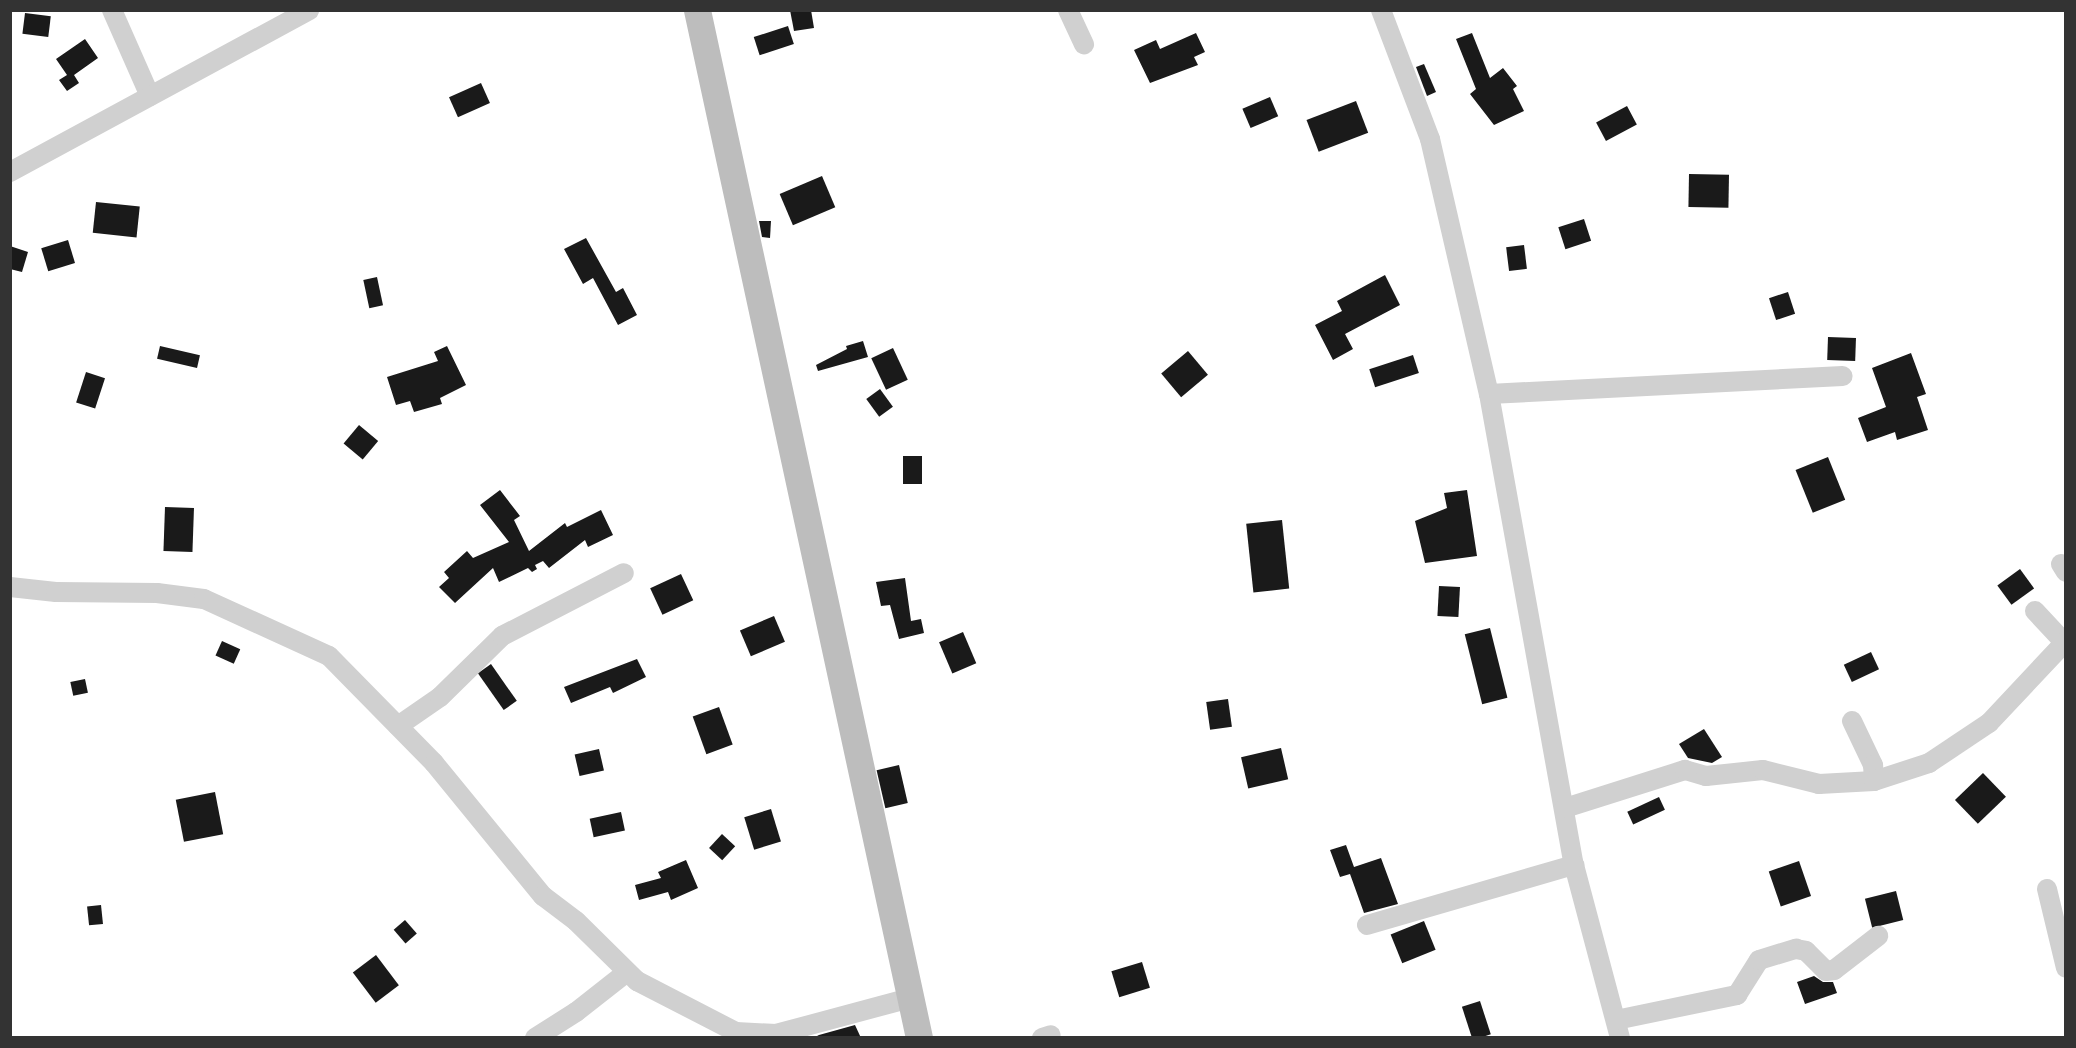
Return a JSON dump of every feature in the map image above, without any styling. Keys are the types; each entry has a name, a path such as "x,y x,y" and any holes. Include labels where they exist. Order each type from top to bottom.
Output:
{"street":[{"path":"112,10 150,96"},
{"path":"10,172 309,10"},
{"path":"697,10 919,1038"},
{"path":"1068,10 1084,45"},
{"path":"1381,10 1430,139 1489,394 1574,865 1618,1029 1737,995 1759,960 1796,949 1806,951 1826,970 1834,970 1878,936"},
{"path":"1489,394 1843,376"},
{"path":"398,726 440,698 502,636 624,573"},
{"path":"10,587 56,592 157,593 224,605 260,627 329,656 473,807 543,896 576,921 627,972 653,991 736,1035 776,1034 910,998"},
{"path":"1565,808 1685,770 1706,776 1763,770 1818,784 1874,781 1929,763 1989,723 2064,640 2035,611"},
{"path":"1852,721 1873,765 1874,781"},
{"path":"1367,925 1574,865"},
{"path":"2047,889 2066,968"},
{"path":"535,1038 576,1012 627,972"}],"building":[{"path":"790,10 811,10 814,28 794,31"},
{"path":"25,13 51,16 48,37 22,34"},
{"path":"788,26 794,44 760,55 754,37"},
{"path":"1196,33 1205,52 1194,57 1198,65 1150,83 1134,50 1156,40 1160,49"},
{"path":"1472,33 1490,78 1503,68 1517,86 1513,89 1524,111 1494,125 1470,94 1476,89 1456,39"},
{"path":"85,39 98,58 74,75 79,83 67,91 59,80 67,75 56,59"},
{"path":"1424,64 1436,92 1427,96 1416,67"},
{"path":"481,83 490,103 458,117 449,97"},
{"path":"1270,97 1278,116 1251,128 1242,109"},
{"path":"1356,101 1368,133 1319,152 1307,120"},
{"path":"1627,106 1637,125 1606,141 1596,122"},
{"path":"1689,174 1729,175 1728,208 1688,207"},
{"path":"822,176 835,207 793,225 780,194"},
{"path":"96,202 140,207 137,237 93,233"},
{"path":"1584,219 1591,241 1565,249 1558,227"},
{"path":"759,221 771,221 770,238 762,237"},
{"path":"586,238 616,292 623,288 637,315 618,325 593,278 583,284 564,249"},
{"path":"68,240 75,263 48,271 41,248"},
{"path":"1524,245 1527,269 1509,271 1506,247"},
{"path":"10,246 28,252 22,272 10,269"},
{"path":"1385,275 1400,305 1345,334 1353,349 1333,360 1315,325 1342,311 1337,301"},
{"path":"377,277 383,305 369,308 363,280"},
{"path":"1788,292 1795,314 1776,320 1769,298"},
{"path":"1828,337 1856,338 1855,361 1827,360"},
{"path":"863,341 868,357 818,371 816,365 847,349 846,346"},
{"path":"160,346 200,355 197,368 157,359"},
{"path":"447,346 466,385 440,398 442,404 414,412 410,401 396,405 387,377 438,361 434,352"},
{"path":"893,348 908,380 886,390 871,358"},
{"path":"1188,351 1208,375 1181,397 1161,373"},
{"path":"1911,353 1926,394 1917,397 1928,430 1897,440 1895,432 1867,442 1858,418 1886,407 1872,368"},
{"path":"1413,355 1419,373 1375,387 1369,369"},
{"path":"86,372 105,378 95,409 76,402"},
{"path":"880,389 893,407 879,417 866,399"},
{"path":"359,425 378,441 363,459 344,443"},
{"path":"903,456 922,456 922,484 903,484"},
{"path":"1828,457 1845,500 1813,513 1796,470"},
{"path":"500,490 520,516 514,520 529,551 565,523 567,527 601,510 613,535 588,547 585,540 549,568 543,561 535,565 537,569 532,572 528,568 499,582 493,568 455,603 439,587 449,578 444,572 467,551 473,558 509,542 480,505"},
{"path":"1467,490 1477,556 1425,563 1415,521 1447,508 1444,493"},
{"path":"165,507 194,508 192,552 163,551"},
{"path":"1282,520 1289,589 1253,592 1246,524"},
{"path":"2020,569 2034,588 2011,605 1997,585"},
{"path":"681,574 693,600 662,615 650,588"},
{"path":"905,578 911,621 921,619 924,633 899,639 890,605 881,606 876,582"},
{"path":"1439,586 1460,587 1458,617 1437,616"},
{"path":"774,616 785,642 751,656 740,630"},
{"path":"1490,628 1507,698 1482,704 1465,634"},
{"path":"963,632 976,663 952,673 939,642"},
{"path":"222,641 240,649 234,664 215,656"},
{"path":"1871,652 1879,669 1852,682 1844,665"},
{"path":"637,659 646,677 613,693 610,687 571,703 564,687"},
{"path":"491,664 517,701 504,710 478,673"},
{"path":"85,679 88,693 73,696 70,682"},
{"path":"1228,699 1232,727 1210,730 1206,702"},
{"path":"719,707 733,745 706,754 693,717"},
{"path":"1704,729 1722,757 1712,763 1688,758 1679,744"},
{"path":"1281,748 1288,779 1248,788 1241,757"},
{"path":"599,749 604,770 580,776 575,755"},
{"path":"899,765 908,803 885,808 877,770"},
{"path":"1983,773 2006,797 1978,824 1955,800"},
{"path":"215,792 223,834 184,842 176,800"},
{"path":"1659,797 1665,810 1633,824 1627,812"},
{"path":"771,809 781,842 754,850 744,817"},
{"path":"621,812 625,831 594,837 590,819"},
{"path":"722,834 735,846 722,860 709,848"},
{"path":"1346,845 1354,867 1381,858 1398,904 1364,913 1350,874 1340,877 1330,850"},
{"path":"686,860 698,888 671,900 668,892 639,900 635,885 661,878 658,872"},
{"path":"1799,861 1811,896 1781,906 1769,871"},
{"path":"1896,891 1903,920 1872,928 1865,899"},
{"path":"101,905 103,924 89,925 87,906"},
{"path":"405,920 417,934 405,943 394,930"},
{"path":"1424,921 1436,950 1402,963 1391,934"},
{"path":"376,955 399,985 376,1003 353,972"},
{"path":"1142,962 1150,988 1119,997 1111,971"},
{"path":"1814,976 1823,982 1833,982 1837,993 1805,1004 1797,982"},
{"path":"1480,1001 1491,1034 1472,1038 1462,1007"},
{"path":"855,1025 861,1038 813,1038 819,1035"}]}
